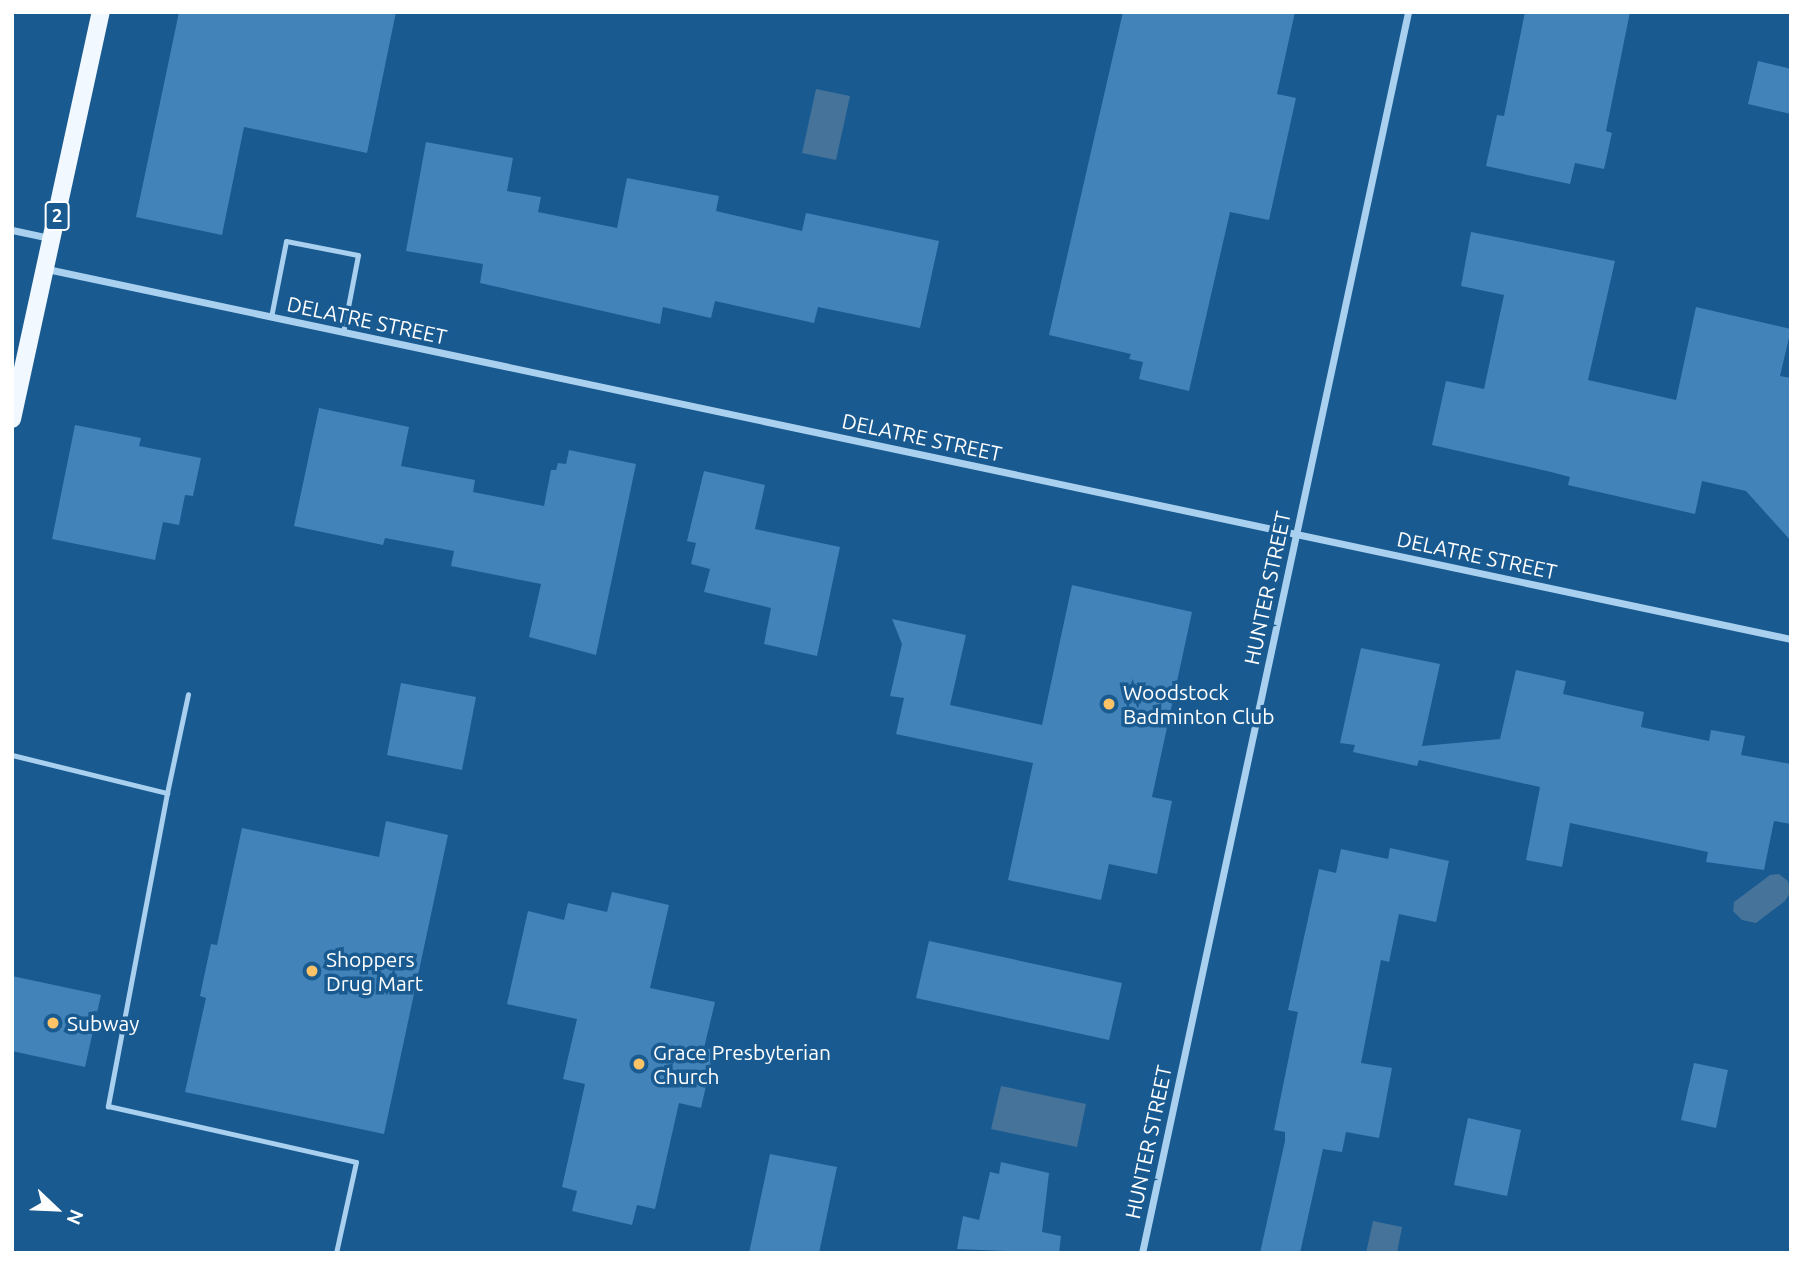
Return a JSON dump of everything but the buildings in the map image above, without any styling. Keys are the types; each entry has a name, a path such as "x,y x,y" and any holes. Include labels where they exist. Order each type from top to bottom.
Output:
{"main road":[{"name":"2","path":"12,419 101,12"}],"street":[{"name":"HUNTER STREET","path":"1142,1253 1408,12"},
{"path":"12,230 52,239"},
{"name":"DELATRE STREET","path":"46,269 1791,639"}],"lane":[{"path":"271,318 286,241 358,255 343,333"},
{"path":"188,694 108,1106 356,1162 337,1253"},
{"path":"12,755 167,793"}],"water":[{"path":"816,89 850,96 836,160 802,153"},
{"path":"1779,874 1788,881 1790,893 1785,901 1756,923 1742,920 1733,911 1734,902 1770,875"},
{"path":"1001,1086 1086,1104 1077,1147 991,1129"},
{"path":"1373,1221 1402,1227 1397,1253 1366,1253"}],"place":[{"name":"Woodstock Badminton Club","path":"1109,704"},
{"name":"Shoppers Drug Mart","path":"312,971"},
{"name":"Subway","path":"53,1023"},
{"name":"Grace Presbyterian Church","path":"639,1064"}]}
